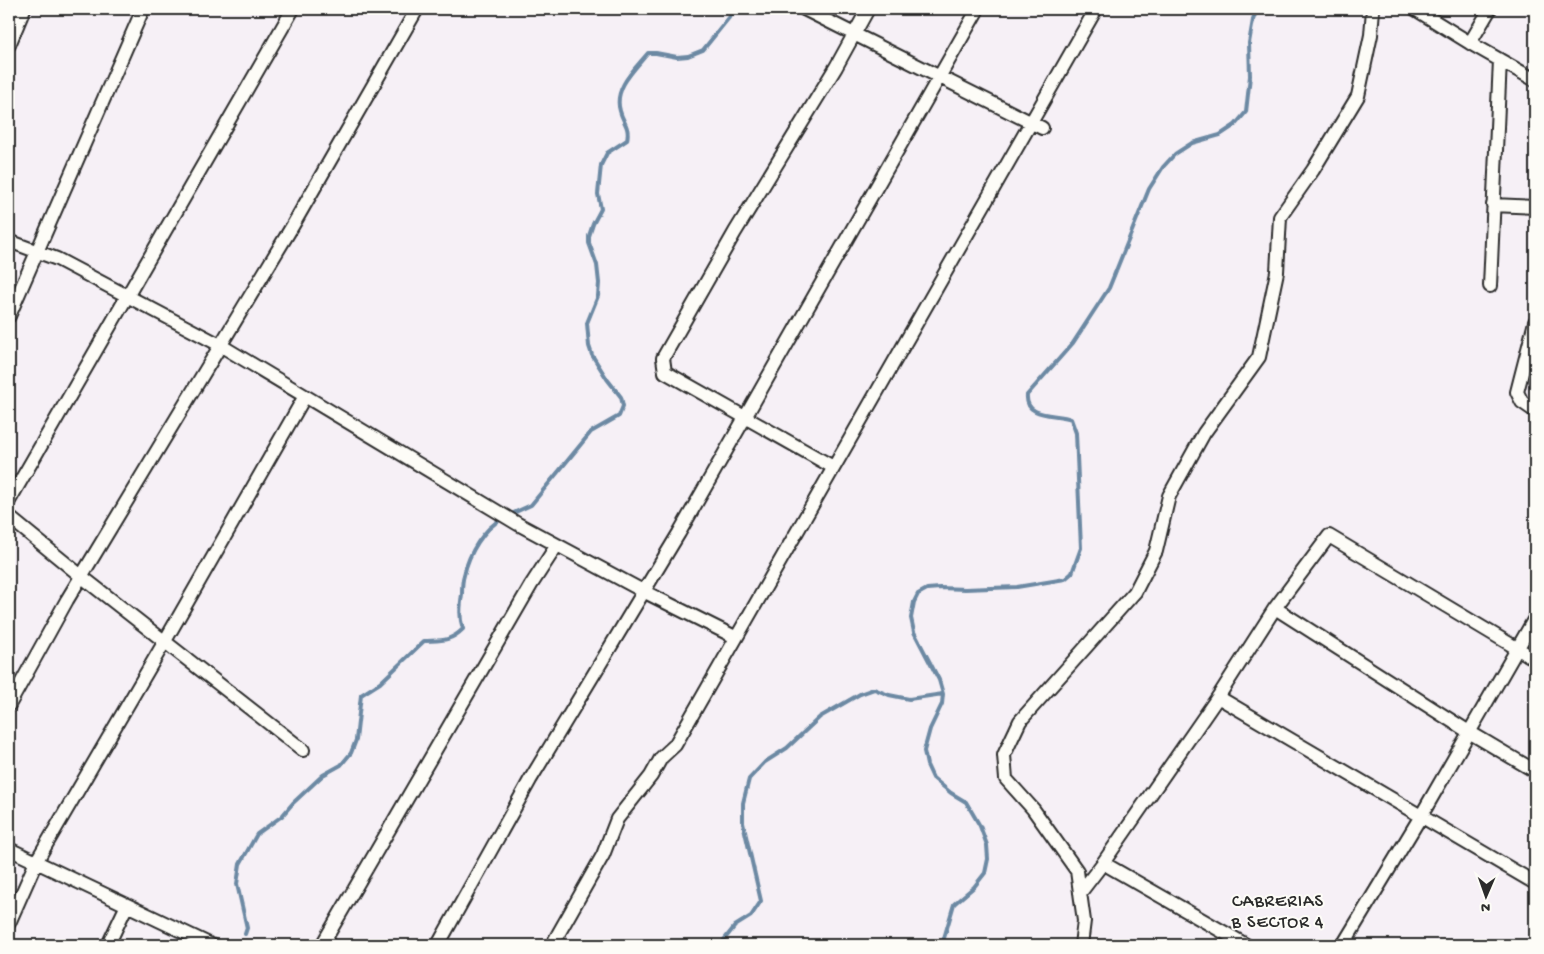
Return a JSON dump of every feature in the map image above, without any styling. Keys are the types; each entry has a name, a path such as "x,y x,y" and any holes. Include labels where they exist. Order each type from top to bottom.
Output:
{"street":[{"path":"9,45 24,9"},
{"path":"9,316 143,9"},
{"path":"9,501 293,9"},
{"path":"9,705 81,576 293,225 418,9"},
{"path":"804,9 1036,125"},
{"path":"833,467 665,372 663,358 735,232 836,67 868,9"},
{"path":"438,945 530,780 644,591 978,9"},
{"path":"552,945 603,855 616,819 651,776 661,758 675,745 833,467 1036,125 1096,9"},
{"path":"1081,945 1084,922 1077,871 1033,809 1006,780 1004,755 1020,721 1135,592 1156,551 1170,496 1204,433 1260,357 1277,272 1280,217 1358,96 1371,35 1373,9"},
{"path":"1415,9 1535,80"},
{"path":"1470,43 1490,9"},
{"path":"1490,286 1500,60"},
{"path":"1493,205 1535,207"},
{"path":"9,241 57,258 220,345 496,511 644,591 735,637"},
{"path":"1535,322 1517,392 1522,402 1535,411"},
{"path":"9,923 36,862 305,396"},
{"path":"9,517 81,576 303,750"},
{"path":"1080,893 1103,863 1218,697 1276,608 1329,536 1535,659"},
{"path":"322,945 531,585 557,545"},
{"path":"1276,608 1469,732 1535,771"},
{"path":"1343,945 1421,816 1535,618"},
{"path":"1218,697 1535,883"},
{"path":"9,849 208,945"},
{"path":"1103,863 1246,945"},
{"path":"108,945 127,905"}],"waterway":[{"path":"509,515 531,505 591,432 619,416 623,406 621,397 592,355 589,346 587,323 598,296 597,265 589,243 589,236 601,209 598,194 601,165 607,153 627,140 628,135 620,111 619,103 622,87 626,79 648,53 677,57 688,56 703,50 736,9"},
{"path":"942,945 954,904 974,887 985,873 988,859 987,845 980,826 966,802 951,793 933,778 927,765 924,751 930,729 942,704 943,694 939,680 914,632 911,618 914,602 918,594 927,589 1017,587 1065,579 1072,573 1081,548 1076,433 1071,419 1036,412 1028,403 1027,395 1073,343 1109,288 1149,189 1163,167 1175,154 1192,143 1220,135 1235,125 1246,112 1250,76 1249,43 1257,9"},
{"path":"245,934 247,928 237,884 240,864 257,834 282,816 323,775 341,765 351,753 356,740 361,695 380,683 424,641 449,638 463,629 460,608 462,582 469,558 483,535 503,518"},
{"path":"720,945 735,926 751,916 761,901 743,823 743,803 749,779 765,762 787,748 820,717 860,694 874,689 889,695 909,699 943,694"}],"district":[{"name":"CABRERIAS B SECTOR 4","path":"1278,912"}]}
